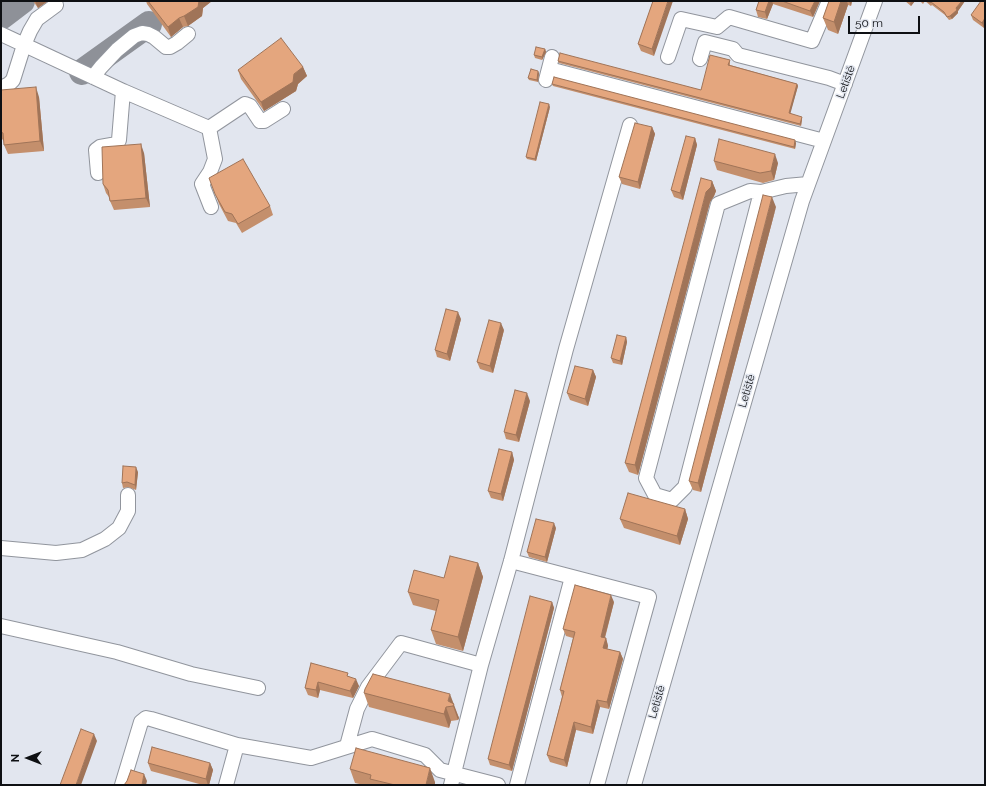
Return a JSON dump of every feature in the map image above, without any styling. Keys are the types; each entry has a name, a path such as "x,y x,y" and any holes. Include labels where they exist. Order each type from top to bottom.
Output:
{"street":[{"path":"668,57 681,18 717,27 729,17 812,41 829,1"},
{"name":"Letiště","path":"634,785 808,184 875,1"},
{"path":"1,88 13,80 24,45 37,19 56,5"},
{"path":"93,77 117,50 142,32 154,37 166,47 170,47 177,43 188,34"},
{"path":"1,34 123,91 209,128"},
{"path":"700,59 705,42 733,49 738,55 829,78 845,84"},
{"path":"549,68 824,141"},
{"path":"98,173 96,150 100,147 117,144 119,140 123,91"},
{"path":"209,128 245,104 250,106 260,121 264,121 283,109"},
{"path":"452,780 481,665 511,561 566,348 630,125"},
{"path":"209,128 215,159 210,172 202,184 211,207"},
{"path":"761,192 685,488 672,500 656,495 646,478 718,204 750,191 761,192 786,186 808,184"},
{"path":"1,548 56,553 82,550 105,539 119,528 128,511 128,495"},
{"path":"511,561 649,597 597,785"},
{"path":"517,785 572,577"},
{"path":"1,626 117,652 191,674 258,688"},
{"path":"347,746 357,709 368,687 401,643 481,665"},
{"path":"122,785 141,722 146,718 237,745 311,758 347,746 372,740 425,755 452,780 498,785"},
{"path":"226,785 237,745"}],"building":[{"path":"148,1 199,1 198,7 179,18 168,27"},
{"path":"653,1 668,1 652,49 638,44"},
{"path":"759,1 769,1 765,12 756,10"},
{"path":"782,1 815,1 810,11"},
{"path":"829,1 841,1 834,22 823,18"},
{"path":"927,1 962,1 956,8 957,10 947,17 944,12 931,2 930,3"},
{"path":"981,1 985,3 985,18 982,23 971,15"},
{"path":"281,38 303,67 294,74 293,82 261,102 238,70"},
{"path":"536,47 545,49 542,57 534,55"},
{"path":"560,53 701,90 710,55 730,60 728,65 797,84 789,113 802,117 800,124 558,61"},
{"path":"531,69 538,71 537,80 528,78"},
{"path":"554,77 795,140 794,147 552,84"},
{"path":"36,87 40,141 4,145 3,133 1,132 1,90"},
{"path":"540,102 549,104 535,159 526,157"},
{"path":"635,123 652,127 638,182 619,177"},
{"path":"686,136 695,138 680,193 671,190"},
{"path":"719,139 775,154 771,171 760,173 714,161"},
{"path":"141,144 146,198 110,201 108,190 103,184 102,147"},
{"path":"243,159 270,206 238,224 232,214 225,212 215,194 209,178"},
{"path":"701,178 712,181 711,187 706,192 635,465 625,463"},
{"path":"763,195 772,197 698,483 689,481"},
{"path":"446,309 458,312 447,354 435,350"},
{"path":"489,320 501,323 490,366 477,362"},
{"path":"617,335 626,337 620,361 611,358"},
{"path":"575,366 593,370 585,399 567,393"},
{"path":"515,390 527,393 516,435 504,432"},
{"path":"499,449 512,452 501,494 488,491"},
{"path":"123,466 136,467 135,485 127,482 122,483"},
{"path":"628,493 685,509 677,536 620,519"},
{"path":"536,519 554,523 545,557 527,552"},
{"path":"450,556 478,563 458,637 431,630 439,600 408,592 414,570 444,578"},
{"path":"575,585 611,595 601,637 606,638 603,648 620,652 607,702 597,700 591,727 574,722 564,760 547,755 564,691 560,690 575,632 563,629"},
{"path":"530,596 552,602 509,765 488,759"},
{"path":"311,663 348,673 347,676 356,679 350,691 318,682 316,690 305,688"},
{"path":"373,674 450,694 448,701 454,704 453,706 446,707 444,714 364,693"},
{"path":"81,729 94,734 76,785 60,785"},
{"path":"152,747 210,763 206,779 148,763"},
{"path":"356,748 430,768 426,785 395,785 370,779 371,775 350,769"},
{"path":"131,770 144,774 142,785 124,785"}],"taxiway":[{"path":"1,17 22,1"},
{"path":"82,72 149,24"}]}
